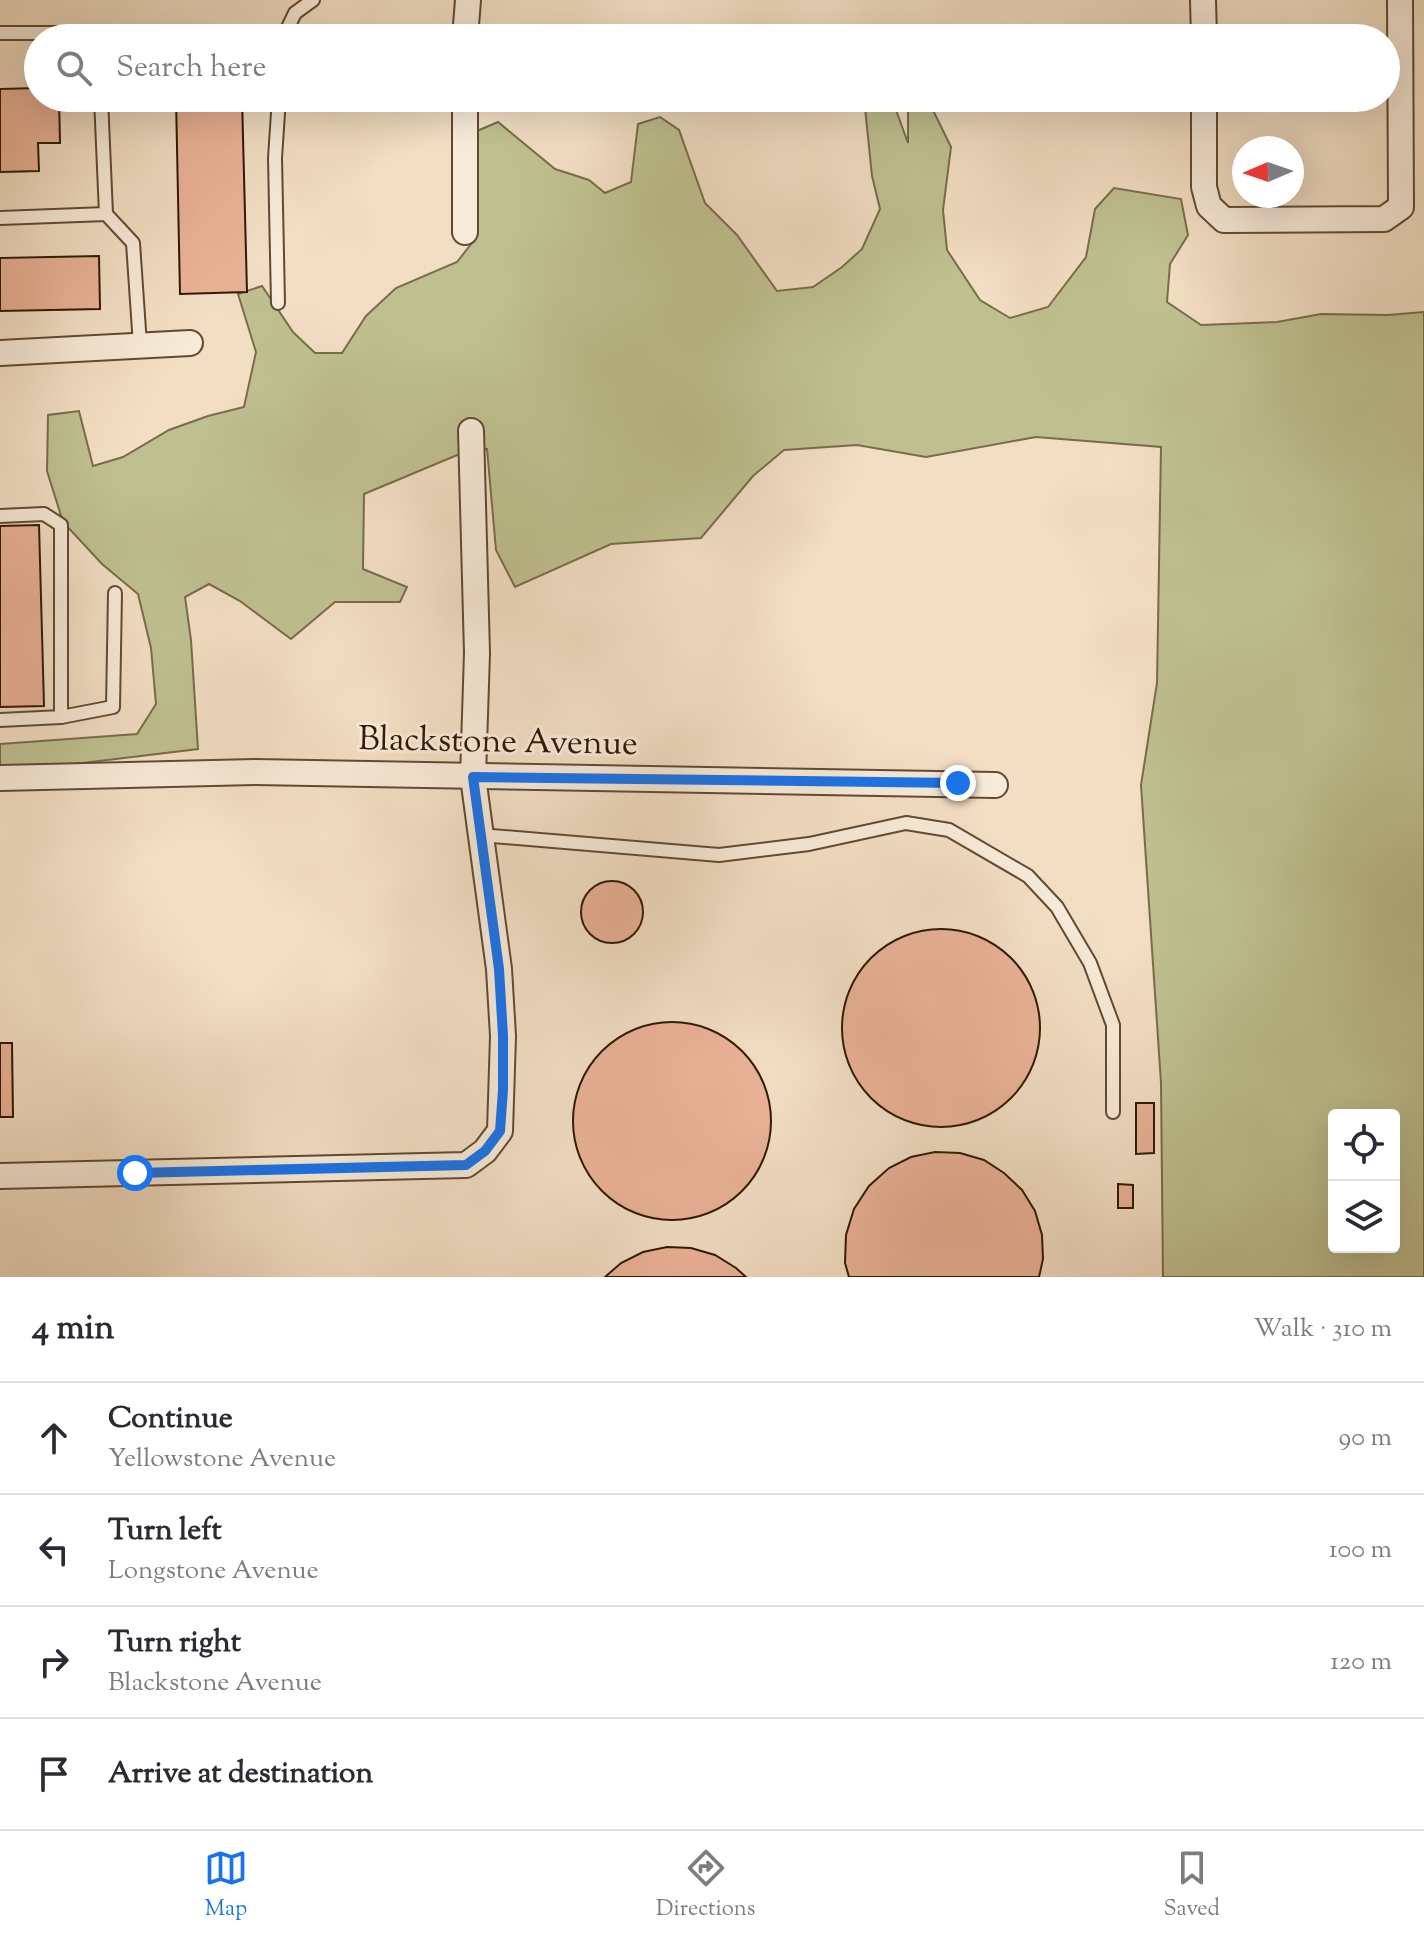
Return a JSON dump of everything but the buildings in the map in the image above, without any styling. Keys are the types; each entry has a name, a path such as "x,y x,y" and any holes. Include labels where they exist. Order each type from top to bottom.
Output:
{"street":[{"path":"466,24 468,0"},
{"path":"1203,0 1204,24"},
{"path":"1204,112 1204,187 1209,206 1224,220 1384,219 1401,207 1400,0"},
{"path":"465,112 465,232"},
{"path":"0,353 190,343"},
{"path":"0,1176 466,1165 485,1151 500,1131 503,1036 499,969 473,777 477,653 471,431"},
{"name":"Blackstone Avenue","path":"0,778 255,772 995,785"}],"lane":[{"path":"290,24 295,13 313,0"},
{"path":"0,33 24,33"},
{"path":"102,112 106,214 133,243 140,345"},
{"path":"278,112 275,158 278,303"},
{"path":"0,218 106,214"},
{"path":"0,516 44,514 61,525 61,717"},
{"path":"0,720 61,717 113,707 115,593"},
{"path":"480,835 719,855 809,844 906,823 949,830 1028,876 1057,907 1090,963 1113,1025 1113,1112"}],"green space":[{"path":"865,112 897,112 908,143 908,112 934,112 951,147 943,210 947,250 980,300 1010,318 1048,307 1086,257 1095,209 1114,188 1181,199 1188,235 1170,264 1167,302 1201,325 1277,322 1321,314 1424,312 1424,1277 1163,1277 1161,1083 1141,785 1157,683 1161,447 1036,437 926,457 857,445 784,450 753,476 701,538 611,544 515,587 496,550 487,449 462,453 364,494 363,569 407,587 400,602 335,602 291,639 240,601 209,584 185,597 198,749 0,773 0,744 137,734 156,704 151,648 138,594 102,564 63,522 47,471 48,415 79,411 93,466 123,457 169,430 244,407 256,352 238,294 262,286 293,332 315,353 342,353 366,316 396,288 457,262 475,239 477,131 498,122 555,169 589,180 605,193 631,182 638,124 660,117 679,130 705,203 737,235 777,291 813,287 862,249 880,209 872,176"}],"route":[{"path":"135,1173 466,1165 485,1151 500,1131 503,1036 499,969 473,777 958,783"}]}
